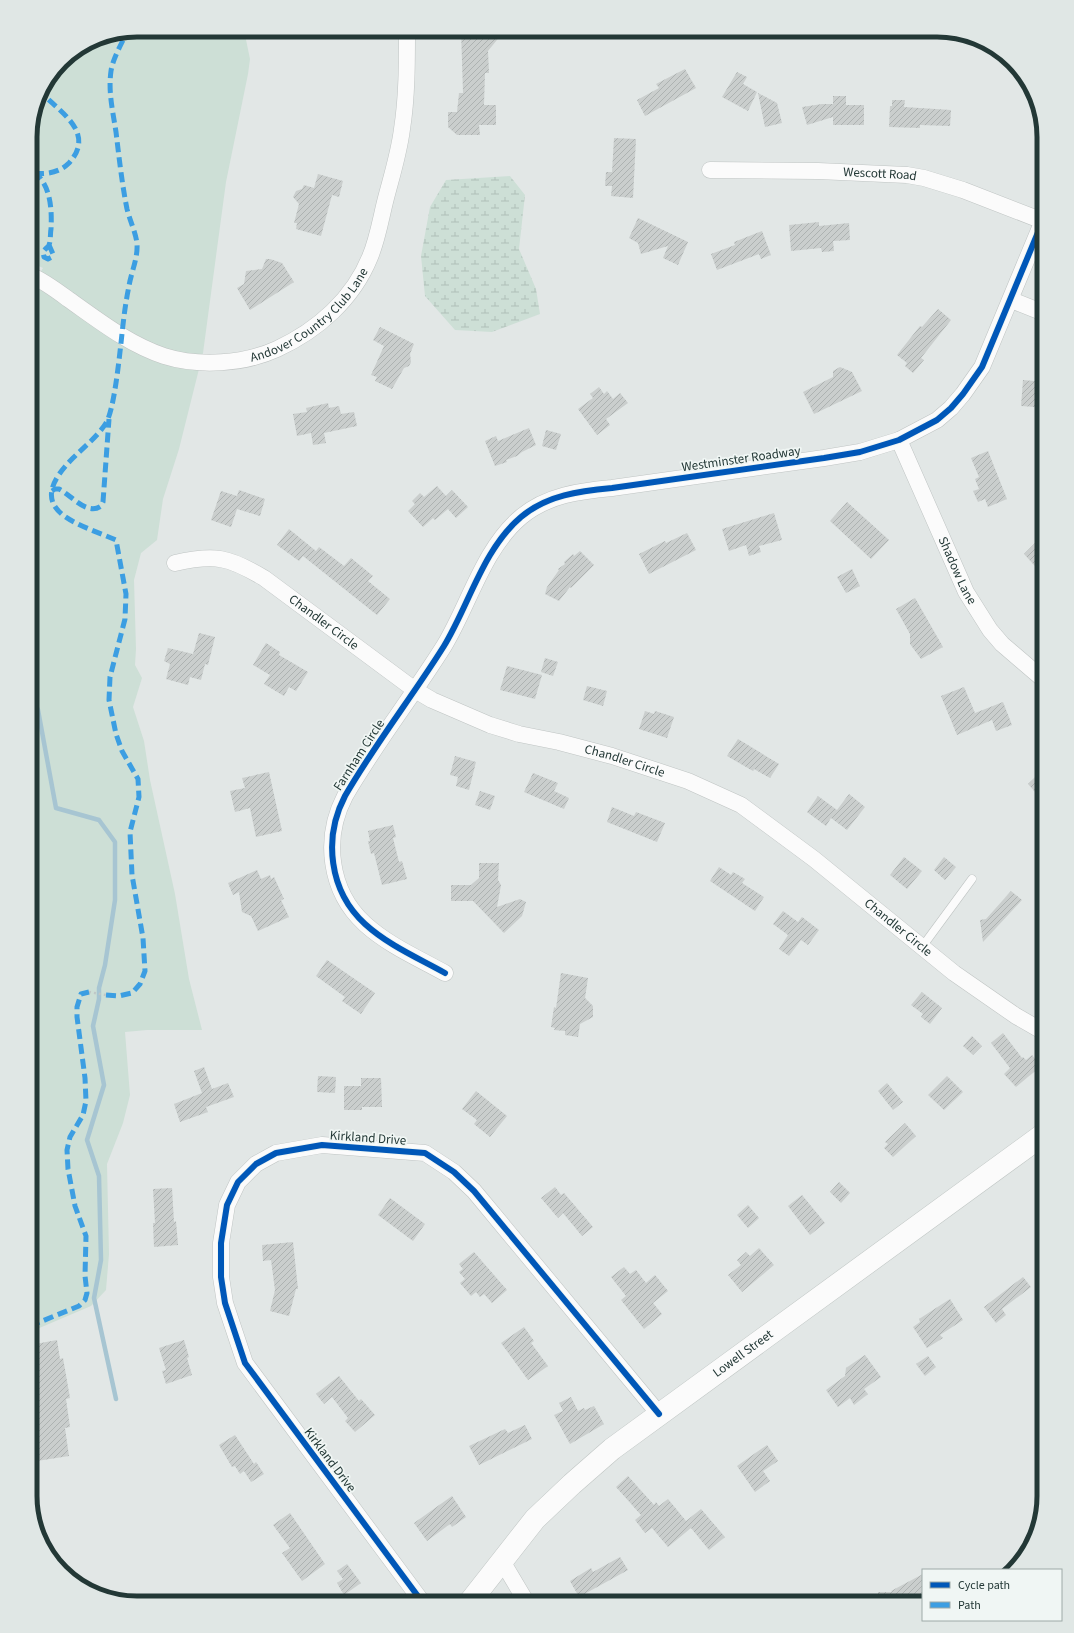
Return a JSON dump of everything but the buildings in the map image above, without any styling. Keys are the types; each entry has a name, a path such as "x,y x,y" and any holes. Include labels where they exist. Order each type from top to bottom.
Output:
{"main road":[{"name":"Lowell Street","path":"474,1596 535,1520 572,1484 612,1449 1037,1143"}],"street":[{"name":"Andover Country Club Lane","path":"37,279 138,346 165,356 190,361 216,362 248,359 267,354 291,343 312,330 330,315 346,297 359,278 370,256 399,151 403,128 407,78 407,37"},
{"name":"Wescott Road","path":"710,170 818,171 908,175 924,178 963,190 1037,217"},
{"name":"Westminster Roadway","path":"415,690 444,645 498,542 522,516 546,501 581,491 612,488 860,452 899,440 937,420 951,408 963,394 982,367 1037,237"},
{"path":"1011,300 1037,310"},
{"name":"Shadow Lane","path":"899,440 966,592 978,613 1002,644 1037,674"},
{"name":"Chandler Circle","path":"175,563 205,558 218,558 239,564 264,578 415,690 432,700 490,725 519,734 559,742 612,756 688,781 741,805 814,859 954,973 1016,1016 1037,1028"},
{"name":"Farnham Circle","path":"415,690 342,802 333,829 332,857 334,871 341,891 361,920 380,936 445,973"},
{"name":"Kirkland Drive","path":"418,1596 245,1363 225,1303 221,1277 222,1242 227,1205 238,1182 256,1164 276,1153 322,1145 425,1153 454,1172 474,1191 659,1414"},
{"path":"502,1561 523,1596"}],"lane":[{"path":"922,947 972,879"}],"path":[{"path":"89,992 106,995"}],"green space":[{"path":"130,37 245,37 250,59 248,74 226,182 203,353 179,449 163,499 157,540 141,553 134,580 135,665 142,678 133,707 144,741 150,780 175,894 189,979 202,1030 147,1030 125,1032 130,1095 123,1123 107,1164 109,1254 106,1290 91,1306 37,1329 37,278 43,268 37,265 37,130 40,111 47,93 66,66 87,50 105,42 117,39"},
{"path":"510,176 525,195 519,249 536,289 540,314 492,332 455,330 425,296 421,256 430,207 446,180"}],"waterway":[{"path":"37,708 56,808 99,820 115,842 115,900 105,965 99,988 99,999 93,1026 104,1085 87,1140 99,1176 101,1260 94,1298 116,1399"}],"marked path":[{"path":"106,995 119,996 132,993 140,984 145,971 143,938 132,875 130,832 139,797 138,779 122,751 116,734 109,700 110,677 125,619 126,594 116,540 84,527 70,520 59,512 53,502 52,490 58,476 106,423 109,417 116,384 126,300 137,249 134,231 127,209 110,87 111,71 124,38"},
{"path":"37,173 44,174 62,169 69,163 77,152 79,142 77,132 72,123 46,96"},
{"path":"37,174 44,184 51,206 49,245"},
{"path":"49,245 53,254 52,257 48,259 44,257 43,252 49,245"},
{"path":"52,491 59,489 85,507 96,508 101,506 103,502 109,419"},
{"path":"37,1323 79,1306 85,1300 87,1293 85,1276 86,1236 75,1206 68,1169 67,1150 70,1137 83,1115 86,1101 77,1007 81,994 89,992"}],"cycle path":[{"path":"445,973 404,951 374,932 353,911 337,880 333,863 332,846 334,829 338,812 345,796 444,646 487,561 496,545 508,530 521,517 531,510 564,495 860,452 899,440 937,420 951,408 963,394 982,367 1037,235"},
{"path":"418,1596 245,1363 225,1303 221,1277 221,1243 227,1205 238,1182 256,1164 276,1153 322,1145 425,1153 454,1172 474,1191 659,1414"}]}
